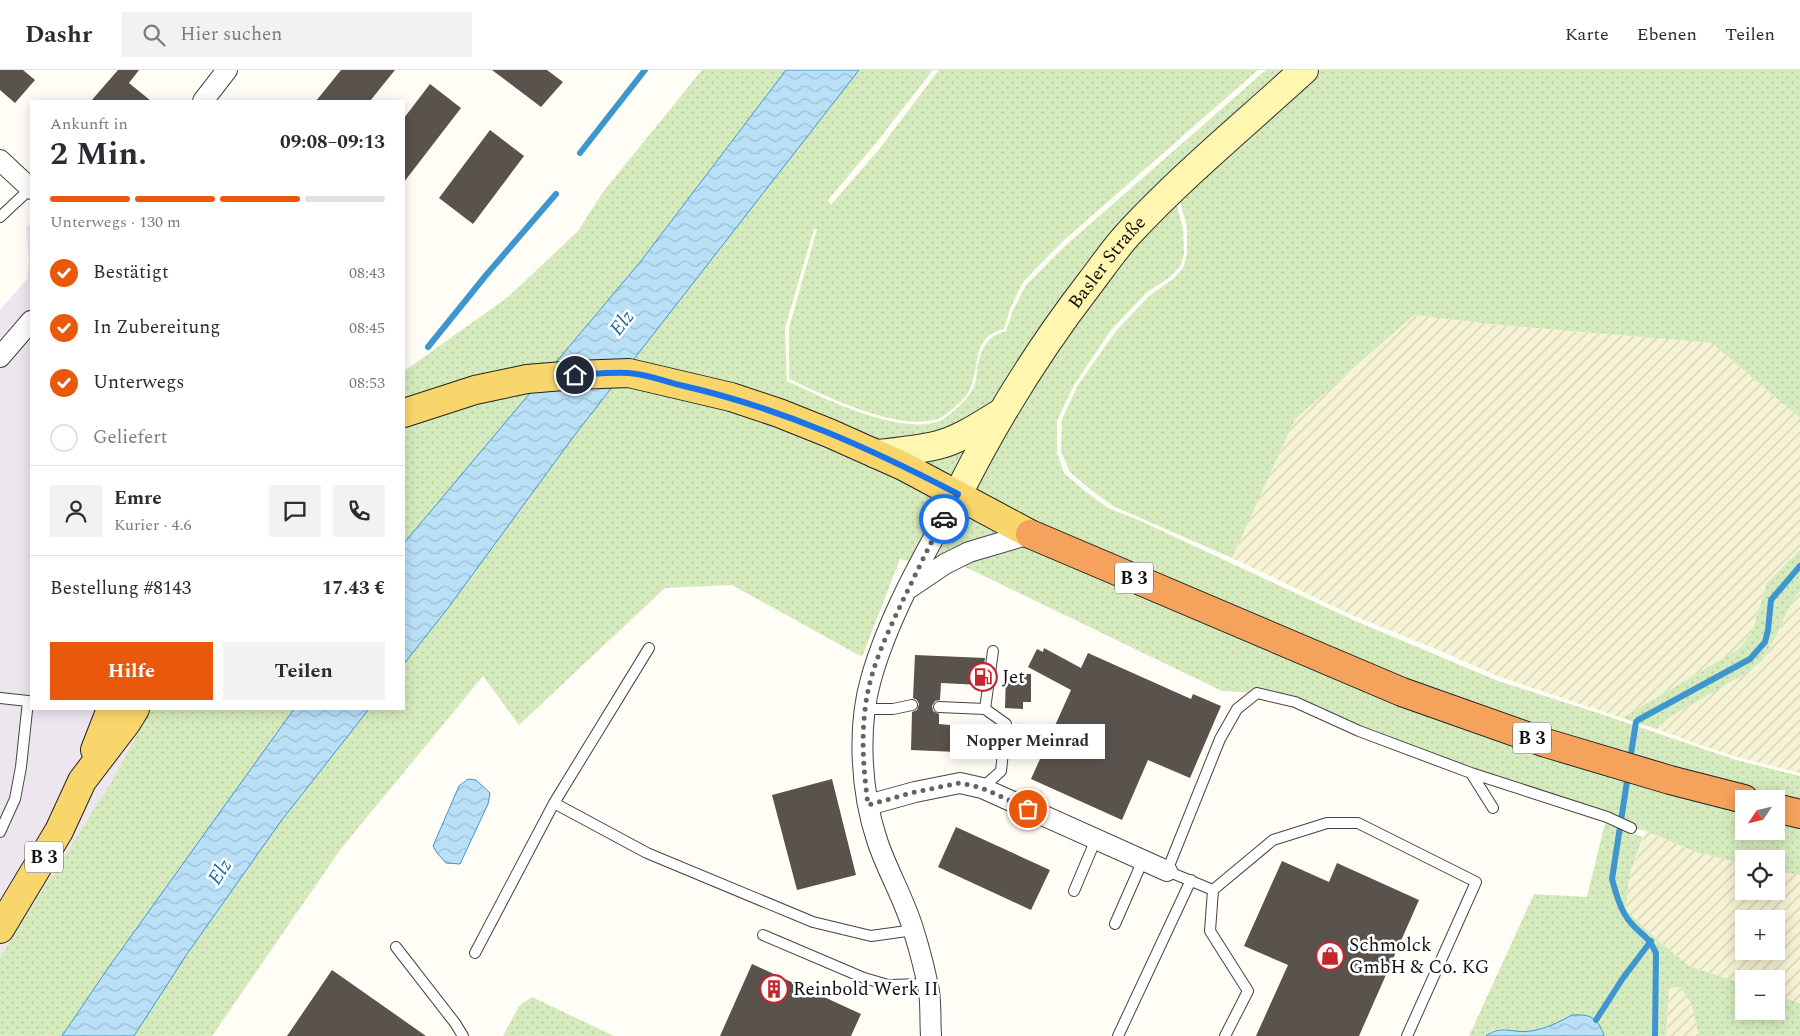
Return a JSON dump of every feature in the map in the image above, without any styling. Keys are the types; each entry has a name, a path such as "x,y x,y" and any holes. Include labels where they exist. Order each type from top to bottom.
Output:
{"highway":[{"name":"B 3","path":"1030,534 1402,692 1546,743 1670,780 1735,797"},
{"path":"1785,810 1800,814"}],"main road":[{"name":"B 3","path":"408,412 475,390 527,379 629,373 716,393 779,413 876,454 958,494 1012,526 1030,534"},
{"name":"B 3","path":"0,929 59,831 85,777 111,710"},
{"name":"B 3","path":"85,777 128,722 134,710"}],"street":[{"path":"203,100 227,70"},
{"name":"Basler Straße","path":"958,494 976,457 1041,350 1128,234 1304,70"},
{"path":"0,160 30,187"},
{"path":"0,357 30,322"},
{"path":"876,454 915,450 940,444 967,433 1004,411"},
{"path":"931,1036 929,991 914,930 877,840 868,805 863,765 865,709 870,681 884,640 916,571 958,494"},
{"path":"908,589 944,564 969,552 1030,534"},
{"path":"868,805 915,792 960,783 982,788 1167,871"}],"lane":[{"path":"0,217 30,189"},
{"path":"475,952 554,803 649,648"},
{"path":"985,709 993,651"},
{"path":"1213,890 1167,871 1220,739 1237,709 1257,693 1295,702 1359,731 1471,773 1607,817 1632,828"},
{"path":"0,698 28,701 16,799 0,832"},
{"path":"865,709 893,709 912,705"},
{"path":"939,707 985,709 1006,724 1001,771 982,788"},
{"path":"1471,773 1493,808"},
{"path":"554,803 647,853 813,922 871,936 914,930"},
{"path":"1225,1036 1248,991 1210,931 1213,890 1274,840 1327,823 1358,823 1476,882 1407,1036"},
{"path":"1074,891 1096,839"},
{"path":"1115,924 1143,860"},
{"path":"1118,1036 1191,880"},
{"path":"763,935 864,978 888,985 927,984"},
{"path":"396,947 455,1023 462,1036"}],"shaded area":[{"path":"30,223 30,710 150,710 110,784 0,957 0,310 27,279 29,259 26,228"},
{"path":"1414,315 1489,324 1712,343 1800,418 1800,550 1767,583 1752,632 1739,649 1622,718 1500,677 1354,616 1232,558 1295,419"},
{"path":"1800,591 1800,773 1737,757 1657,729 1668,718 1762,661 1791,603"},
{"path":"1646,831 1696,852 1735,862 1735,900 1785,900 1785,872 1800,875 1800,1003 1785,998 1785,970 1735,970 1735,981 1689,966 1626,910 1629,876"},
{"path":"1680,987 1691,1003 1699,1036 1666,1036 1669,988"}],"green space":[{"path":"702,70 786,70 641,261 405,542 405,370 508,297 578,231 603,192"},
{"path":"859,70 933,70 876,143 828,200 831,205 880,148 939,70 1258,70 1062,242 1023,282 1010,309 1004,329 994,332 982,343 971,388 954,408 938,419 921,422 882,417 842,403 789,379 789,328 817,229 814,229 785,328 787,381 862,413 904,423 923,424 942,420 966,399 975,383 978,363 985,345 991,338 1006,331 1013,310 1026,285 1065,246 1266,70 1295,70 1171,185 1183,228 1184,254 1181,265 1170,277 1146,293 1111,330 1074,385 1057,421 1057,453 1064,473 1108,508 1134,518 1353,620 1498,681 1736,760 1800,776 1800,875 1785,872 1785,850 1735,850 1735,862 1696,852 1646,831 1631,828 1257,693 1222,691 957,563 942,570 900,559 862,657 732,585 665,588 519,725 483,676 340,850 212,1036 134,1036 187,954 281,821 368,710 405,710 405,663 448,608 574,436"},
{"path":"1312,70 1800,70 1800,418 1712,343 1489,324 1414,315 1295,419 1232,558 1113,506 1070,472 1061,451 1062,419 1078,385 1116,331 1149,296 1173,279 1183,268 1187,255 1187,227 1178,194"},
{"path":"1800,550 1800,591 1791,603 1762,661 1744,674 1668,718 1657,729 1622,718 1739,649 1752,632 1767,583"},
{"path":"150,710 293,710 106,971 62,1036 0,1036 0,957 110,784"},
{"path":"1605,823 1643,837 1629,876 1626,910 1689,966 1735,981 1735,1020 1785,1020 1785,998 1800,1003 1800,1036 1699,1036 1691,1003 1680,987 1669,988 1666,1036 1604,1036 1602,1029 1572,1015 1534,1031 1520,1033 1506,1029 1493,1030 1486,1036 1469,1036 1534,894 1587,897"},
{"path":"532,997 614,1036 503,1036 519,1006"}],"water":[{"name":"Elz","path":"786,70 859,70 574,436 448,608 405,663 405,542 641,261"},
{"name":"Elz","path":"293,710 368,710 281,821 187,954 134,1036 62,1036 106,971"},
{"path":"468,779 476,780 490,793 488,804 460,864 446,863 433,846 459,786"},
{"path":"1572,1015 1584,1015 1593,1018 1604,1036 1486,1036 1492,1032 1502,1030 1525,1032 1536,1030 1552,1025"}],"building":[{"path":"0,70 23,70 35,80 15,103 0,90"},
{"path":"118,70 139,70 129,83 150,100 92,100"},
{"path":"341,70 395,70 371,100 317,100"},
{"path":"492,70 547,70 563,82 541,107"},
{"path":"430,84 461,108 405,181 405,117"},
{"path":"490,130 524,156 473,224 439,198"},
{"path":"1044,648 1081,668 1088,653 1191,699 1193,694 1221,706 1190,778 1148,760 1122,820 1031,779 1071,690 1028,667 1037,649 1043,652"},
{"path":"915,655 985,658 981,685 941,683 940,700 935,701 932,706 933,711 939,714 939,724 980,728 980,753 911,750 912,712 917,710 919,704 913,698"},
{"path":"1006,674 1031,674 1031,702 1023,702 1023,709 1005,708"},
{"path":"832,779 856,875 797,890 772,795"},
{"path":"956,827 1050,870 1031,910 938,867"},
{"name":"Schmolck GmbH & Co. KG","path":"1282,861 1329,882 1337,863 1419,900 1359,1036 1256,1036 1288,965 1244,946"},
{"name":"Reinbold Werk II","path":"752,964 861,1014 851,1036 720,1036"},
{"path":"332,970 426,1036 287,1036"}],"waterway":[{"path":"580,153 645,70"},
{"path":"428,347 487,274 556,194"},
{"path":"1630,760 1636,722 1638,720 1750,659 1765,642 1771,600 1800,566"},
{"path":"1628,775 1612,879 1624,914 1647,939 1656,953 1655,1036"},
{"path":"1596,1020 1623,978 1651,941"}],"way so far":[{"path":"944,519 916,571 884,640 870,681 865,709 863,765 868,805 915,792 960,783 982,788 1028,809"}],"place":[{"name":"Jet","path":"983,677"},
{"name":"Nopper Meinrad","path":"1028,809"},
{"name":"Schmolck GmbH & Co. KG","path":"1330,956"},
{"name":"Reinbold Werk II","path":"774,989"}],"route":[{"path":"575,375 629,373 731,397 828,432 904,466 958,494 944,519"}]}
